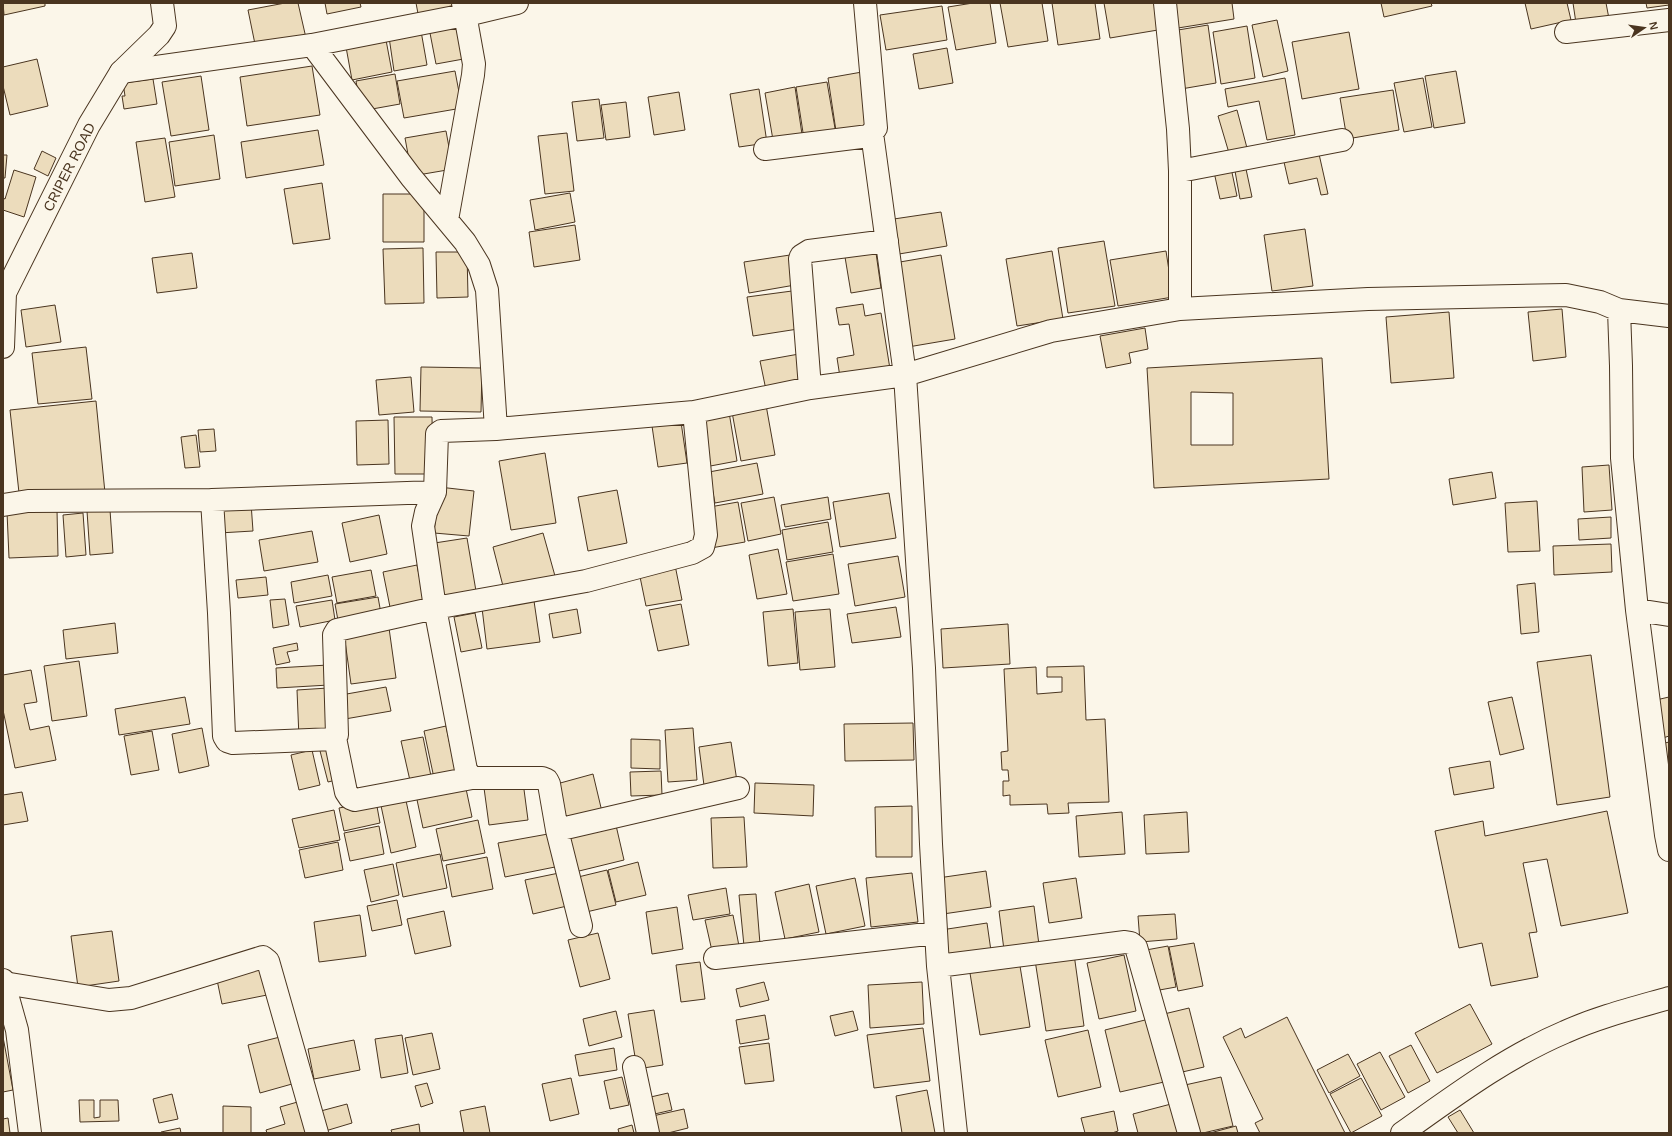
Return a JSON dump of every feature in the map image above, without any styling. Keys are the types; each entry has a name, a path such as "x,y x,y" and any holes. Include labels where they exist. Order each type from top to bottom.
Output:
{"street":[{"name":"CRIPER ROAD","path":"3,347 4,292 89,125 121,72 159,35 165,26 162,3"},
{"path":"121,72 312,45 465,9 518,3"},
{"path":"765,149 869,136 876,128 869,3"},
{"path":"1164,3 1178,128 1180,171 1180,309"},
{"path":"447,220 473,81 474,64 465,9"},
{"path":"1566,32 1669,20"},
{"path":"312,45 411,177 465,242 479,265 487,290 496,429"},
{"path":"872,133 905,375 924,668 931,844 938,966 956,1133"},
{"path":"1180,171 1342,140"},
{"path":"810,388 800,260 801,256 809,251 887,241"},
{"path":"472,778 466,770 435,608 423,526 426,512 435,492 437,434 444,430 496,429 694,412 810,388 905,375 1051,332 1180,309 1368,299 1566,295 1600,302 1618,310 1669,316"},
{"path":"1618,310 1621,366 1622,458 1637,610 1668,840"},
{"path":"581,926 557,830 547,780 542,778 472,778 354,800 350,798 346,792 335,738 337,735 334,635 337,630 435,608 586,581 692,553 703,547 706,535 694,412"},
{"path":"3,505 28,501 212,500 435,492"},
{"path":"212,500 219,613 224,736 227,741 233,743 335,738"},
{"path":"1637,610 1669,615"},
{"path":"557,830 738,788"},
{"path":"715,958 936,933"},
{"path":"938,966 1125,942 1133,944 1136,947 1154,1006 1189,1133"},
{"path":"30,1133 18,1030 4,982 109,1000 120,1000 264,957 268,961 317,1133"},
{"path":"1402,1133 1481,1077 1565,1032 1630,1009 1669,998"},
{"path":"634,1066 648,1133"}],"building":[{"path":"3,3 45,3 45,6 4,15"},
{"path":"285,3 298,3 306,38 256,49 248,10"},
{"path":"325,3 360,3 361,7 327,14"},
{"path":"416,3 454,3 456,12 419,19"},
{"path":"973,3 990,3 996,43 956,50 948,7"},
{"path":"1000,3 1042,3 1048,41 1008,47"},
{"path":"1052,3 1095,3 1100,39 1058,45"},
{"path":"1104,3 1154,3 1158,30 1110,38"},
{"path":"1174,3 1232,3 1234,19 1178,28"},
{"path":"1381,3 1431,3 1432,6 1384,17"},
{"path":"1525,3 1567,3 1571,20 1531,29"},
{"path":"1573,3 1606,3 1610,24 1577,30"},
{"path":"1646,3 1669,3 1669,5 1647,8"},
{"path":"942,6 947,40 886,50 880,15"},
{"path":"1277,20 1288,71 1263,77 1252,25"},
{"path":"462,23 469,58 436,64 429,28"},
{"path":"1208,25 1216,83 1181,89 1172,31"},
{"path":"1247,26 1255,78 1221,84 1213,32"},
{"path":"421,31 427,65 394,71 389,37"},
{"path":"1349,32 1359,89 1302,99 1292,42"},
{"path":"386,40 392,72 352,80 346,47"},
{"path":"947,48 953,83 919,89 913,54"},
{"path":"37,59 48,106 10,115 3,86 3,67"},
{"path":"312,66 320,115 247,126 240,77"},
{"path":"455,71 462,108 404,118 397,81"},
{"path":"1456,71 1465,123 1434,128 1425,76"},
{"path":"862,72 870,126 836,131 828,78"},
{"path":"395,74 400,104 361,111 356,81"},
{"path":"201,76 209,130 171,136 162,82"},
{"path":"1285,78 1295,135 1267,140 1259,101 1228,107 1225,89"},
{"path":"1423,78 1432,127 1404,132 1394,83"},
{"path":"153,79 157,104 124,109 122,96 125,96 123,83"},
{"path":"827,82 836,134 804,139 796,87"},
{"path":"795,87 803,141 774,146 765,93"},
{"path":"759,89 767,143 739,147 730,94"},
{"path":"1393,90 1399,130 1347,139 1340,98"},
{"path":"679,92 685,130 654,135 648,97"},
{"path":"599,99 604,138 577,141 572,102"},
{"path":"626,102 630,137 606,140 601,105"},
{"path":"1237,110 1247,148 1229,153 1218,116"},
{"path":"318,130 324,165 246,178 241,142"},
{"path":"446,131 453,169 412,176 405,138"},
{"path":"567,133 574,191 545,194 538,136"},
{"path":"214,135 220,179 175,186 169,142"},
{"path":"165,138 175,197 145,202 136,142"},
{"path":"42,151 56,158 48,176 34,169"},
{"path":"1319,154 1328,194 1321,195 1317,178 1289,184 1284,162"},
{"path":"3,155 7,155 5,178 3,178"},
{"path":"1231,168 1237,196 1220,199 1214,172"},
{"path":"1246,169 1252,197 1240,199 1235,171"},
{"path":"14,170 36,177 24,217 3,210 3,198 5,199"},
{"path":"322,183 330,239 293,244 284,189"},
{"path":"570,193 575,222 535,230 530,200"},
{"path":"383,194 424,194 424,242 383,242"},
{"path":"941,212 947,246 893,255 887,220"},
{"path":"575,225 580,260 534,267 529,232"},
{"path":"1305,229 1313,286 1272,291 1264,235"},
{"path":"1104,241 1115,306 1068,313 1058,248"},
{"path":"875,246 881,288 851,293 844,251"},
{"path":"423,248 424,303 385,304 383,249"},
{"path":"1052,251 1063,319 1017,326 1006,259"},
{"path":"1166,251 1173,297 1118,306 1110,260"},
{"path":"436,252 467,252 468,297 437,298"},
{"path":"192,253 197,288 157,293 152,258"},
{"path":"790,255 795,285 749,293 744,262"},
{"path":"941,255 955,339 908,347 894,263"},
{"path":"792,291 798,329 753,336 747,297"},
{"path":"863,304 865,316 881,313 890,369 840,377 837,358 854,355 849,324 839,325 836,308"},
{"path":"55,305 61,342 26,347 21,310"},
{"path":"1562,309 1566,357 1533,361 1528,312"},
{"path":"1449,312 1454,378 1391,383 1386,317"},
{"path":"1145,328 1148,349 1129,353 1131,363 1106,368 1100,336"},
{"path":"86,347 92,399 38,404 32,353"},
{"path":"799,354 804,383 766,390 760,361"},
{"path":"1322,358 1329,479 1154,488 1147,368","holes":["1191,392 1233,393 1233,445 1191,445"]},
{"path":"421,367 482,368 481,412 420,411"},
{"path":"411,377 414,412 379,415 376,380"},
{"path":"96,401 105,493 20,502 10,410"},
{"path":"766,405 775,455 741,461 732,412"},
{"path":"729,412 737,461 705,467 696,418"},
{"path":"394,417 432,417 433,474 395,474"},
{"path":"388,420 389,464 357,465 356,421"},
{"path":"681,422 687,463 658,467 652,426"},
{"path":"214,429 216,451 200,452 198,430"},
{"path":"196,435 200,467 185,468 181,437"},
{"path":"545,453 556,523 511,530 499,461"},
{"path":"757,463 763,494 715,503 709,472"},
{"path":"1609,465 1612,510 1584,512 1582,467"},
{"path":"1492,472 1496,498 1453,505 1449,479"},
{"path":"439,487 474,491 469,536 434,533"},
{"path":"617,490 627,543 588,551 578,497"},
{"path":"889,493 896,538 840,547 833,502"},
{"path":"774,497 781,534 748,541 741,503"},
{"path":"828,497 831,519 785,527 781,505"},
{"path":"1537,501 1540,551 1508,552 1505,503"},
{"path":"738,502 745,542 711,548 704,508"},
{"path":"251,503 253,531 219,533 217,505"},
{"path":"57,510 58,556 9,558 7,512"},
{"path":"110,510 113,553 90,555 87,511"},
{"path":"83,513 86,555 66,557 63,515"},
{"path":"379,515 387,554 350,562 342,523"},
{"path":"1611,517 1611,538 1579,540 1578,519"},
{"path":"828,522 833,552 787,560 782,530"},
{"path":"312,531 318,562 264,571 259,540"},
{"path":"543,533 555,576 504,590 493,547"},
{"path":"467,538 477,597 438,604 428,544"},
{"path":"1611,544 1612,572 1554,575 1553,546"},
{"path":"778,549 787,594 757,599 749,555"},
{"path":"833,554 839,594 793,601 786,562"},
{"path":"898,556 905,597 855,606 848,564"},
{"path":"417,565 425,605 391,612 383,572"},
{"path":"675,565 682,600 646,606 639,572"},
{"path":"371,570 376,596 337,603 332,577"},
{"path":"328,575 332,596 294,603 291,582"},
{"path":"266,577 268,595 238,598 236,580"},
{"path":"1535,583 1539,632 1521,634 1517,585"},
{"path":"378,597 382,619 339,626 335,604"},
{"path":"285,599 289,625 273,628 270,600"},
{"path":"332,600 335,620 300,627 296,606"},
{"path":"534,601 540,642 487,649 482,608"},
{"path":"681,604 689,645 658,651 649,610"},
{"path":"896,607 901,637 852,643 847,614"},
{"path":"577,609 581,633 553,638 549,614"},
{"path":"793,609 798,663 768,666 763,612"},
{"path":"830,609 835,667 800,670 795,612"},
{"path":"475,613 482,648 461,652 454,617"},
{"path":"115,623 118,653 66,659 63,630"},
{"path":"1008,624 1010,664 943,668 941,629"},
{"path":"389,628 396,678 351,684 344,634"},
{"path":"297,643 298,650 287,652 290,662 276,665 273,648"},
{"path":"1591,655 1610,797 1557,805 1537,662"},
{"path":"79,661 87,716 52,721 44,666"},
{"path":"328,665 329,685 277,688 276,668"},
{"path":"1084,666 1086,720 1105,719 1109,802 1068,803 1069,813 1048,814 1047,804 1010,805 1010,795 1003,796 1003,781 1009,781 1008,770 1002,770 1001,752 1008,751 1004,669 1036,667 1037,694 1062,692 1062,677 1047,677 1047,667"},
{"path":"31,670 37,702 24,704 30,730 49,726 56,760 15,768 3,710 3,675"},
{"path":"386,687 391,711 345,719 341,695"},
{"path":"328,688 330,736 299,738 297,690"},
{"path":"185,697 190,724 119,735 115,709"},
{"path":"1512,697 1524,749 1500,755 1488,702"},
{"path":"1669,697 1669,736 1663,738 1656,700"},
{"path":"913,723 914,760 845,761 844,724"},
{"path":"446,726 456,773 434,778 424,731"},
{"path":"202,728 209,766 179,773 172,734"},
{"path":"693,728 697,780 668,782 665,730"},
{"path":"152,731 159,770 131,775 124,736"},
{"path":"423,737 432,781 411,785 401,741"},
{"path":"631,739 660,740 660,769 631,768"},
{"path":"731,742 738,788 705,793 699,747"},
{"path":"1669,742 1669,783 1661,744"},
{"path":"331,744 340,779 328,782 319,747"},
{"path":"312,750 320,785 299,790 291,755"},
{"path":"1490,761 1494,788 1454,795 1449,768"},
{"path":"661,771 662,795 631,796 630,772"},
{"path":"593,774 603,816 563,826 553,785"},
{"path":"523,782 528,820 489,825 484,788"},
{"path":"755,783 814,785 813,816 754,813"},
{"path":"465,784 472,817 423,828 416,795"},
{"path":"22,792 28,821 3,825 3,795"},
{"path":"405,796 416,847 391,853 380,801"},
{"path":"376,801 380,823 344,831 339,808"},
{"path":"912,806 912,857 876,857 875,807"},
{"path":"334,810 340,840 299,848 292,819"},
{"path":"1607,811 1628,913 1561,926 1547,859 1523,863 1537,932 1529,933 1538,977 1491,986 1482,943 1459,948 1435,831 1483,821 1485,836"},
{"path":"1122,812 1125,854 1079,857 1076,816"},
{"path":"1187,812 1189,852 1146,854 1144,815"},
{"path":"744,817 747,867 713,868 711,818"},
{"path":"478,820 485,853 443,861 436,829"},
{"path":"615,821 624,860 575,872 566,834"},
{"path":"379,826 384,854 350,861 344,833"},
{"path":"548,834 555,867 505,877 498,843"},
{"path":"338,842 343,870 305,878 299,850"},
{"path":"440,854 447,888 403,897 396,863"},
{"path":"487,857 493,889 452,897 446,865"},
{"path":"638,862 646,895 616,902 608,870"},
{"path":"393,864 399,895 371,902 364,870"},
{"path":"607,870 616,905 582,913 574,878"},
{"path":"986,871 991,907 943,914 938,878"},
{"path":"559,873 567,906 533,914 525,880"},
{"path":"912,873 918,922 871,927 866,878"},
{"path":"855,878 865,926 826,934 816,886"},
{"path":"1076,878 1082,918 1049,923 1043,883"},
{"path":"809,884 819,932 785,939 775,892"},
{"path":"726,888 730,914 693,920 688,895"},
{"path":"756,894 760,944 744,946 739,895"},
{"path":"397,900 402,925 372,931 367,906"},
{"path":"1034,906 1039,945 1004,950 999,911"},
{"path":"677,907 683,949 652,954 646,912"},
{"path":"444,911 451,946 415,954 407,919"},
{"path":"1175,914 1177,939 1140,942 1138,916"},
{"path":"360,915 366,956 319,962 314,922"},
{"path":"733,915 739,946 712,951 705,920"},
{"path":"987,923 991,951 945,959 941,930"},
{"path":"112,931 119,981 78,987 71,936"},
{"path":"598,933 610,979 580,987 568,940"},
{"path":"1194,943 1203,986 1178,991 1169,947"},
{"path":"1168,946 1176,987 1154,991 1146,950"},
{"path":"1074,954 1084,1026 1046,1031 1035,960"},
{"path":"1124,955 1136,1011 1099,1019 1087,963"},
{"path":"1019,960 1030,1027 980,1035 969,967"},
{"path":"700,962 705,999 681,1002 676,965"},
{"path":"261,966 267,995 222,1004 216,975"},
{"path":"764,982 769,1000 740,1007 736,989"},
{"path":"922,982 924,1024 870,1028 868,985"},
{"path":"1470,1004 1492,1044 1437,1073 1415,1033"},
{"path":"1189,1008 1204,1067 1178,1073 1164,1014"},
{"path":"654,1010 663,1065 637,1069 628,1014"},
{"path":"616,1011 622,1037 589,1046 583,1019"},
{"path":"853,1011 858,1030 835,1036 830,1016"},
{"path":"765,1015 769,1039 740,1044 736,1020"},
{"path":"1287,1017 1345,1133 1260,1133 1255,1123 1263,1119 1223,1037 1241,1028 1245,1038"},
{"path":"1149,1019 1164,1082 1120,1092 1105,1030"},
{"path":"923,1028 930,1081 874,1088 867,1035"},
{"path":"1088,1030 1101,1087 1058,1097 1045,1040"},
{"path":"432,1033 440,1069 413,1075 405,1038"},
{"path":"402,1035 408,1073 381,1078 375,1039"},
{"path":"3,1037 13,1090 3,1092"},
{"path":"280,1037 292,1084 260,1093 248,1045"},
{"path":"354,1040 360,1070 314,1079 308,1049"},
{"path":"769,1043 774,1081 745,1084 739,1047"},
{"path":"1411,1045 1430,1081 1408,1093 1389,1056"},
{"path":"614,1048 617,1070 579,1076 575,1055"},
{"path":"1380,1052 1405,1097 1381,1110 1357,1064"},
{"path":"1348,1054 1360,1076 1329,1093 1317,1070"},
{"path":"622,1077 629,1105 610,1109 604,1081"},
{"path":"1221,1077 1233,1126 1197,1133 1185,1085"},
{"path":"571,1078 579,1114 550,1121 542,1084"},
{"path":"1361,1078 1382,1116 1351,1133 1330,1094"},
{"path":"427,1083 433,1103 421,1107 415,1086"},
{"path":"927,1090 935,1133 902,1133 896,1096"},
{"path":"668,1093 672,1110 646,1116 642,1099"},
{"path":"172,1094 178,1119 159,1123 153,1099"},
{"path":"79,1100 94,1100 94,1118 100,1117 100,1100 118,1100 119,1121 80,1122"},
{"path":"301,1101 311,1133 267,1133 266,1130 285,1124 280,1107"},
{"path":"347,1104 352,1123 322,1132 317,1112"},
{"path":"1171,1104 1178,1133 1138,1133 1133,1114"},
{"path":"223,1106 251,1107 251,1133 223,1133"},
{"path":"485,1106 490,1133 464,1133 460,1111"},
{"path":"684,1109 688,1128 668,1133 651,1133 648,1117"},
{"path":"1460,1110 1474,1133 1458,1133 1448,1117"},
{"path":"1114,1111 1118,1131 1112,1133 1085,1133 1081,1118"},
{"path":"8,1118 10,1133 3,1133 3,1119"},
{"path":"419,1124 420,1133 392,1133 391,1130"},
{"path":"632,1125 634,1133 619,1133 618,1129"},
{"path":"1236,1126 1238,1133 1210,1133"},
{"path":"180,1128 181,1133 161,1133 161,1132"}]}
